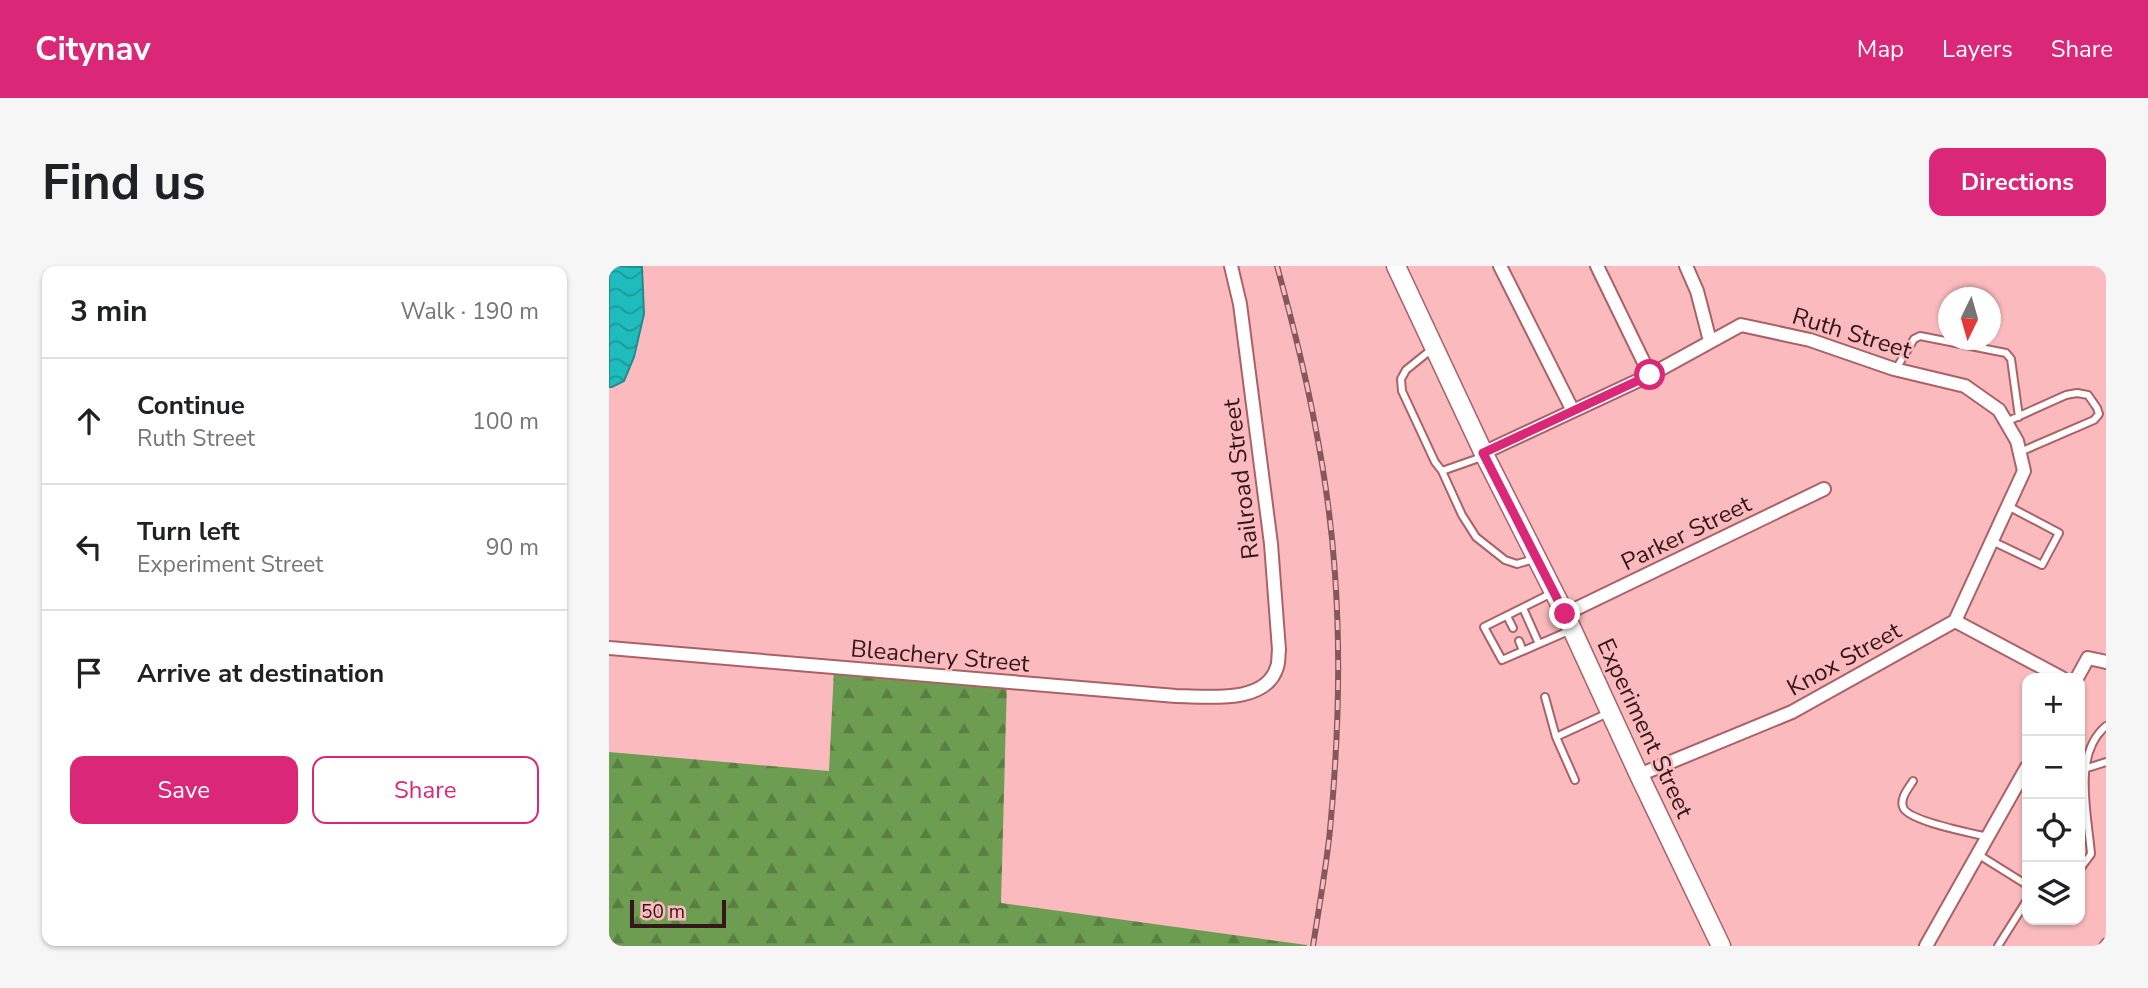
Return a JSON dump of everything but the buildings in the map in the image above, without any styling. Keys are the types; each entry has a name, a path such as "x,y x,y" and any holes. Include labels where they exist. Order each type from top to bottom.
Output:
{"main road":[{"name":"Experiment Street","path":"1396,266 1484,455 1569,622 1721,946"}],"street":[{"name":"Railroad Street","path":"1231,266 1240,304 1271,544 1279,650 1278,666 1265,684"},
{"path":"1500,266 1573,411"},
{"path":"1597,266 1650,375"},
{"path":"1686,266 1697,290 1710,341"},
{"name":"Ruth Street","path":"1484,455 1650,375 1741,325 1810,340 1896,369 1965,386 2012,420 2024,471 1955,621"},
{"name":"Parker Street","path":"1569,622 1824,489"},
{"path":"1955,621 2053,673"},
{"name":"Knox Street","path":"1639,775 1792,712 1955,621"},
{"name":"Bleachery Street","path":"609,648 1176,696 1242,696 1257,691 1265,684"},
{"path":"2080,673 2088,659 2106,662"},
{"path":"1926,946 2022,776"}],"lane":[{"path":"1896,369 1914,339 1920,336 2004,352 2011,359 2012,420 2066,395 2077,393 2088,395 2097,408 2099,414 2094,420 2019,452"},
{"path":"1434,348 1406,370 1401,379 1402,391 1435,463 1442,471 1462,515 1476,537 1505,560 1517,564 1537,558"},
{"path":"1442,471 1484,455"},
{"path":"1992,541 2042,565 2059,533 2008,506"},
{"path":"1554,593 1484,627 1502,660 1539,644 1569,622"},
{"path":"1523,608 1539,644"},
{"path":"1507,616 1513,628"},
{"path":"1519,641 1523,651"},
{"path":"1545,697 1556,737 1575,780"},
{"path":"1556,737 1610,712"},
{"path":"2085,761 2091,744 2106,726"},
{"path":"2085,769 2106,762"},
{"path":"1913,781 1903,796 1902,804 1906,812 1922,820 1988,837"},
{"path":"2085,798 2091,854 2085,862"},
{"path":"1978,854 2022,882"},
{"path":"1998,946 2022,908"}],"green space":[{"path":"834,669 1007,682 1001,903 1307,946 609,946 609,752 829,771"}],"water":[{"path":"609,266 642,267 644,314 634,357 624,381 612,387 609,387"}],"railway":[{"path":"1277,266 1306,380 1321,457 1332,535 1337,606 1338,702 1335,767 1328,845 1313,946"}],"route":[{"path":"1565,614 1483,453 1650,375"}]}
